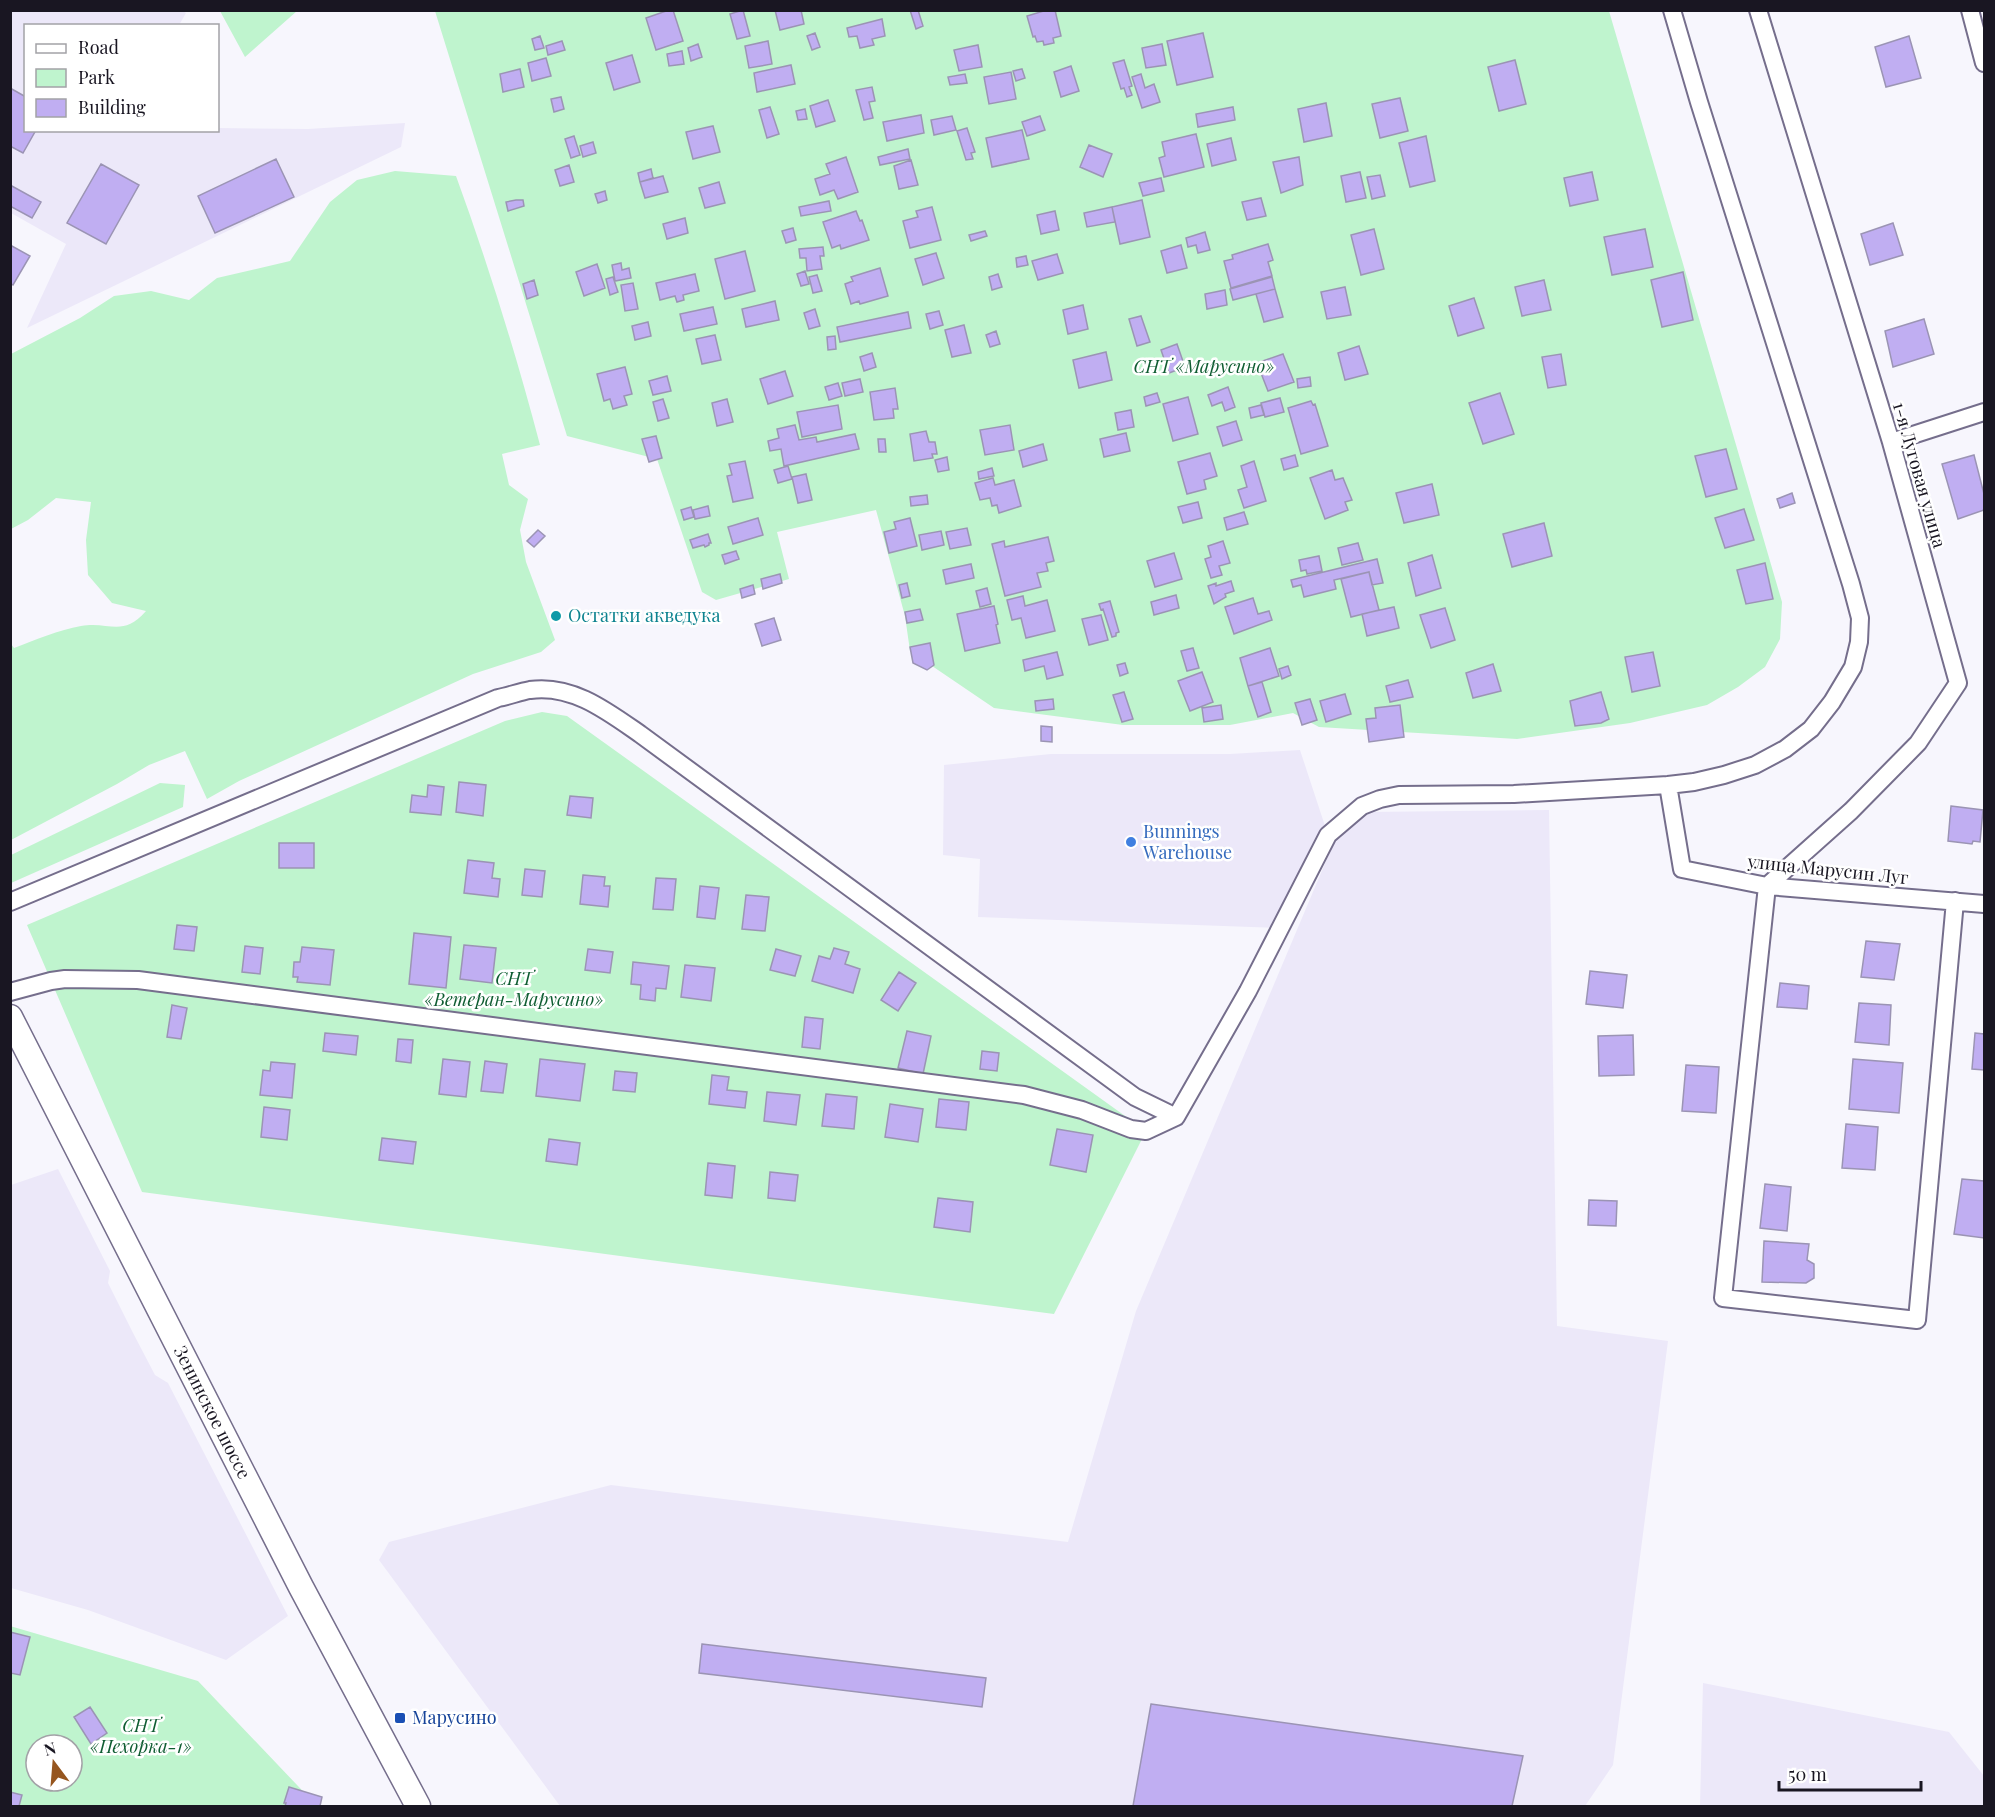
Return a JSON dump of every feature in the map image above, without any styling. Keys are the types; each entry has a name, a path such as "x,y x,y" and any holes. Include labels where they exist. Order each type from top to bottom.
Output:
{"main road":[{"name":"Зенинское шоссе","path":"10,1017 301,1587 418,1806"}],"street":[{"path":"10,992 51,981 138,980 1024,1095 1082,1110 1131,1130 1146,1131 1176,1117 1248,991 1328,836 1362,806 1399,795 1514,794 1668,785 1724,775 1755,765 1785,749 1811,729 1832,702 1853,667 1859,642 1860,618 1851,584 1672,10"},
{"name":"1-я Луговая улица","path":"1758,10 1891,442 1958,683 1918,743 1851,811 1767,886"},
{"path":"1970,10 1984,63"},
{"path":"1891,442 1984,412"},
{"path":"10,902 498,698 532,690 558,690 587,699 610,713 1135,1097 1176,1117"},
{"name":"улица Марусин Луг","path":"1668,785 1682,869 1767,886 1984,904"},
{"path":"1767,886 1723,1298 1917,1320 1956,901"}],"shaded area":[{"path":"181,10 186,13 180,24 24,24 24,132 219,132 219,128 308,129 405,123 401,147 27,328 66,244 11,213 11,11"},
{"name":"Bunnings Warehouse","path":"1300,750 1326,829 1276,928 978,917 980,859 943,855 944,765 1051,754 1230,754"},
{"path":"1549,810 1557,1326 1668,1341 1613,1765 1585,1806 560,1806 379,1560 389,1542 611,1485 1068,1542 1136,1311 1337,835 1367,812"},
{"path":"58,1169 110,1271 108,1283 132,1331 155,1375 168,1383 288,1616 226,1660 88,1610 11,1588 11,1185"},
{"path":"1703,1683 1949,1732 1984,1776 1984,1806 1700,1806"}],"green space":[{"path":"297,10 245,57 220,11"},
{"name":"СНТ «Марусино»","path":"435,11 1609,11 1782,602 1780,639 1765,667 1738,687 1707,705 1630,723 1517,739 1319,727 1293,713 1230,725 1123,725 994,708 910,651 905,616 876,510 777,532 789,579 716,600 702,592 657,459 567,436"},
{"path":"395,171 456,176 479,242 540,445 502,454 509,485 528,499 520,530 526,562 555,640 541,652 473,674 239,781 207,799 185,751 149,765 11,840 11,644 14,648 81,626 123,626 138,619 146,611 112,603 88,575 86,540 91,502 56,498 28,520 11,529 11,354 80,318 114,296 151,291 189,300 217,278 290,261 330,202 357,180"},
{"name":"СНТ «Ветеран-Марусино»","path":"542,712 567,716 1146,1131 1054,1314 142,1192 27,925 505,721"},
{"path":"160,783 185,785 183,807 11,883 11,855"},
{"name":"СНТ «Пехорка-1»","path":"10,1626 198,1681 317,1806 11,1806"}],"building":[{"path":"673,10 683,41 656,50 646,18"},
{"path":"743,10 750,36 737,39 730,14"},
{"path":"775,10 801,10 804,24 780,30"},
{"path":"910,10 918,10 923,26 916,29"},
{"path":"1055,10 1061,36 1053,38 1054,43 1044,45 1043,41 1037,42 1035,36 1033,37 1027,16"},
{"path":"882,19 885,36 872,39 874,45 860,48 857,36 849,37 847,28"},
{"path":"815,33 820,47 812,50 807,36"},
{"path":"1203,33 1213,77 1177,85 1167,41"},
{"path":"540,36 544,48 535,50 532,39"},
{"path":"1909,36 1921,78 1886,87 1875,47"},
{"path":"562,41 565,50 548,55 546,46"},
{"path":"768,41 772,64 749,68 745,46"},
{"path":"698,44 702,57 691,61 688,48"},
{"path":"1162,44 1166,65 1146,68 1142,48"},
{"path":"978,45 982,67 959,71 954,50"},
{"path":"682,51 684,64 669,66 667,54"},
{"path":"632,55 640,82 614,90 606,63"},
{"path":"546,58 551,76 532,81 528,63"},
{"path":"1124,60 1132,86 1129,87 1132,95 1127,97 1124,88 1121,89 1113,63"},
{"path":"1515,60 1526,104 1499,111 1488,67"},
{"path":"791,65 795,84 757,92 754,73"},
{"path":"1071,66 1079,91 1061,97 1054,72"},
{"path":"520,69 524,87 503,92 500,74"},
{"path":"1022,69 1025,78 1016,81 1013,71"},
{"path":"1011,72 1016,99 989,104 984,77"},
{"path":"965,74 967,83 950,85 948,77"},
{"path":"1141,74 1145,88 1154,84 1160,102 1142,108 1132,77"},
{"path":"872,87 875,101 869,102 873,118 864,120 856,90"},
{"path":"10,88 24,96 24,132 35,132 23,153 10,146"},
{"path":"561,97 564,109 554,112 551,99"},
{"path":"1400,98 1408,131 1380,138 1372,104"},
{"path":"828,100 835,121 816,127 810,106"},
{"path":"1326,103 1332,136 1304,142 1298,109"},
{"path":"770,107 779,134 767,138 759,110"},
{"path":"1233,107 1235,120 1198,127 1196,114"},
{"path":"805,109 807,119 798,120 796,111"},
{"path":"921,115 924,133 887,141 883,122"},
{"path":"952,116 956,130 934,135 931,120"},
{"path":"1040,116 1045,130 1027,136 1022,122"},
{"path":"713,126 720,152 693,159 686,132"},
{"path":"967,128 975,152 971,153 973,159 966,160 957,131"},
{"path":"1022,130 1029,159 992,167 986,138"},
{"path":"1196,134 1204,167 1164,177 1159,158 1165,156 1162,142"},
{"path":"574,136 580,155 571,158 565,139"},
{"path":"1426,136 1435,181 1410,187 1399,143"},
{"path":"1231,138 1236,160 1212,166 1207,144"},
{"path":"593,142 596,153 583,157 580,146"},
{"path":"1089,145 1112,154 1103,177 1080,167"},
{"path":"908,149 910,159 880,165 878,157"},
{"path":"846,157 858,192 838,199 834,190 820,195 815,179 830,174 826,164"},
{"path":"1299,157 1303,185 1281,193 1273,162"},
{"path":"276,159 294,197 215,233 198,196"},
{"path":"911,160 918,185 899,189 894,166"},
{"path":"101,164 139,185 106,244 67,223"},
{"path":"569,165 574,182 560,186 555,170"},
{"path":"651,169 653,178 640,182 638,173"},
{"path":"1360,172 1366,198 1346,202 1341,176"},
{"path":"1592,172 1598,200 1570,206 1564,178"},
{"path":"1380,175 1385,196 1372,199 1367,177"},
{"path":"663,176 668,192 645,198 640,182"},
{"path":"1161,178 1164,191 1143,196 1139,183"},
{"path":"719,182 725,203 705,208 699,188"},
{"path":"10,185 41,202 32,218 10,206"},
{"path":"605,191 607,200 598,203 595,194"},
{"path":"1261,198 1266,216 1247,220 1242,202"},
{"path":"523,200 524,206 508,211 506,202"},
{"path":"1142,200 1150,237 1120,244 1112,207"},
{"path":"829,201 831,211 801,216 799,207"},
{"path":"932,207 941,240 910,248 903,221 918,217 916,211"},
{"path":"1112,207 1115,222 1087,227 1084,213"},
{"path":"856,211 869,240 841,249 840,245 832,248 823,222"},
{"path":"1055,211 1059,230 1041,234 1037,215"},
{"path":"685,218 688,233 667,239 663,224"},
{"path":"1893,223 1903,255 1870,265 1861,234"},
{"path":"793,228 796,240 786,243 782,231"},
{"path":"1374,229 1384,269 1361,275 1351,235"},
{"path":"1645,229 1653,267 1612,275 1604,237"},
{"path":"985,231 987,236 971,241 969,235"},
{"path":"1205,232 1210,250 1198,253 1196,245 1188,247 1186,238"},
{"path":"1268,244 1273,260 1268,262 1272,276 1231,288 1224,261 1233,259 1232,255"},
{"path":"10,245 30,256 13,285 10,283"},
{"path":"1181,245 1187,268 1167,273 1161,251"},
{"path":"823,247 824,256 820,256 822,269 807,271 806,258 800,258 799,249"},
{"path":"745,251 755,291 725,299 715,259"},
{"path":"936,253 944,278 923,285 915,259"},
{"path":"1057,254 1063,273 1038,280 1032,261"},
{"path":"1026,256 1028,265 1017,267 1016,258"},
{"path":"621,263 622,270 629,268 631,278 615,281 612,265"},
{"path":"597,264 605,288 584,296 576,272"},
{"path":"880,268 888,296 860,304 859,301 851,304 845,284 853,281 851,277"},
{"path":"805,271 809,284 801,286 797,274"},
{"path":"1683,272 1693,320 1662,327 1651,280"},
{"path":"695,274 699,291 683,295 684,300 677,302 675,296 660,300 656,283"},
{"path":"998,274 1002,287 992,290 989,277"},
{"path":"817,275 822,291 813,293 809,277"},
{"path":"613,277 618,292 610,295 606,279"},
{"path":"1272,277 1275,289 1233,300 1230,289"},
{"path":"534,280 538,295 527,299 523,284"},
{"path":"1544,280 1551,310 1522,316 1515,287"},
{"path":"633,283 638,309 625,311 621,285"},
{"path":"1345,287 1351,315 1327,319 1321,292"},
{"path":"1275,289 1283,317 1264,322 1256,294"},
{"path":"1225,290 1227,305 1207,309 1205,294"},
{"path":"1474,298 1484,328 1458,336 1449,306"},
{"path":"775,301 779,320 746,327 742,309"},
{"path":"1083,305 1088,329 1068,334 1063,310"},
{"path":"713,307 717,324 684,331 680,314"},
{"path":"815,309 820,326 809,329 804,313"},
{"path":"939,311 943,325 930,329 926,314"},
{"path":"908,312 911,328 840,342 837,327"},
{"path":"1141,316 1150,342 1137,346 1129,319"},
{"path":"1924,319 1934,354 1893,367 1885,331"},
{"path":"648,322 651,336 635,340 632,326"},
{"path":"964,325 971,353 952,357 945,330"},
{"path":"996,331 1000,344 990,347 986,335"},
{"path":"715,335 721,360 702,364 696,339"},
{"path":"835,336 836,349 828,350 827,337"},
{"path":"1177,344 1185,367 1169,373 1161,350"},
{"path":"1359,346 1368,374 1345,380 1338,353"},
{"path":"1106,352 1112,380 1079,388 1073,360"},
{"path":"872,353 876,367 864,371 860,357"},
{"path":"1283,354 1294,382 1268,391 1257,363"},
{"path":"1561,354 1566,385 1548,388 1542,357"},
{"path":"625,367 632,394 624,396 627,405 613,409 610,399 604,401 597,374"},
{"path":"785,371 793,396 768,404 760,379"},
{"path":"667,376 671,391 653,395 649,381"},
{"path":"1310,377 1311,386 1298,388 1297,379"},
{"path":"860,379 863,392 845,396 842,383"},
{"path":"838,383 842,396 829,400 825,387"},
{"path":"1228,387 1235,407 1225,411 1222,402 1212,406 1208,395"},
{"path":"895,388 898,409 893,409 894,418 874,420 870,392"},
{"path":"1157,393 1160,402 1146,406 1144,397"},
{"path":"1500,393 1514,434 1483,444 1469,403"},
{"path":"1188,397 1198,434 1173,441 1163,404"},
{"path":"1280,398 1284,412 1265,417 1261,403"},
{"path":"663,399 669,418 658,421 653,402"},
{"path":"727,399 733,422 717,426 712,403"},
{"path":"1311,401 1313,405 1315,404 1328,446 1301,454 1288,408"},
{"path":"838,405 842,429 802,437 797,412"},
{"path":"1261,405 1264,415 1251,418 1249,408"},
{"path":"1131,410 1134,427 1118,430 1115,413"},
{"path":"1236,421 1242,440 1223,446 1217,427"},
{"path":"795,425 799,440 816,437 817,442 855,434 859,449 784,466 781,449 770,451 768,441 779,438 777,429"},
{"path":"1010,425 1014,450 985,455 980,430"},
{"path":"926,431 929,442 935,442 937,454 932,454 933,458 914,461 910,434"},
{"path":"1126,433 1130,451 1104,457 1100,439"},
{"path":"656,436 662,458 649,462 642,439"},
{"path":"878,439 885,439 886,452 879,452"},
{"path":"1043,444 1047,460 1023,467 1019,451"},
{"path":"1726,449 1737,489 1706,497 1695,456"},
{"path":"1210,453 1217,476 1204,480 1206,489 1187,494 1178,462"},
{"path":"1295,455 1298,466 1284,470 1281,459"},
{"path":"1974,455 1984,494 1984,510 1958,519 1942,464"},
{"path":"947,457 949,470 938,472 935,460"},
{"path":"745,461 753,498 733,502 727,476 732,475 729,464"},
{"path":"1254,461 1266,501 1244,508 1238,490 1247,487 1241,466"},
{"path":"788,466 792,479 778,483 774,470"},
{"path":"992,468 994,476 979,479 978,472"},
{"path":"1332,470 1335,480 1343,478 1352,500 1345,502 1348,510 1325,519 1310,478"},
{"path":"806,474 812,500 798,503 792,477"},
{"path":"993,478 995,485 1014,480 1021,506 999,513 997,505 992,506 990,498 980,500 975,483"},
{"path":"1432,484 1439,515 1404,523 1396,493"},
{"path":"1792,493 1795,503 1780,508 1777,499"},
{"path":"927,495 928,504 911,506 910,497"},
{"path":"1198,502 1202,518 1183,523 1178,507"},
{"path":"708,506 710,516 695,519 693,510"},
{"path":"691,507 694,517 684,520 681,510"},
{"path":"1744,509 1754,540 1725,548 1715,518"},
{"path":"1244,512 1248,524 1227,530 1224,518"},
{"path":"758,518 763,535 733,544 728,527"},
{"path":"910,518 917,546 889,553 884,532 896,529 894,522"},
{"path":"1544,523 1552,556 1512,567 1503,534"},
{"path":"967,528 971,545 950,549 946,532"},
{"path":"538,530 545,536 534,547 527,541"},
{"path":"941,531 944,545 922,550 919,535"},
{"path":"708,534 711,543 709,545 693,548 690,540"},
{"path":"1048,537 1054,561 1046,563 1048,571 1037,573 1041,587 1005,596 992,544 1004,541 1005,547"},
{"path":"1223,541 1230,563 1219,566 1222,575 1211,578 1205,559 1211,557 1208,546"},
{"path":"1358,543 1363,560 1342,565 1338,548"},
{"path":"736,551 739,559 725,564 722,555"},
{"path":"1174,553 1182,579 1155,587 1147,561"},
{"path":"1432,555 1441,588 1416,596 1408,563"},
{"path":"1319,556 1322,571 1307,574 1306,570 1301,571 1299,560"},
{"path":"1377,559 1383,583 1372,585 1369,572 1334,580 1336,589 1304,597 1301,585 1293,587 1291,580"},
{"path":"1765,563 1773,599 1746,604 1737,570"},
{"path":"971,564 974,578 946,584 943,570"},
{"path":"1369,572 1379,610 1351,617 1341,579"},
{"path":"780,574 782,583 763,589 761,579"},
{"path":"1231,581 1234,591 1225,594 1226,597 1214,604 1208,586"},
{"path":"907,583 910,596 902,598 899,585"},
{"path":"753,585 755,594 742,598 740,589"},
{"path":"987,588 991,604 980,607 976,591"},
{"path":"1176,595 1179,608 1154,615 1151,602"},
{"path":"1023,596 1025,606 1047,600 1055,631 1026,638 1021,618 1012,620 1007,600"},
{"path":"1253,598 1258,614 1269,611 1272,620 1234,634 1225,607"},
{"path":"1110,601 1119,632 1112,637 1103,609 1101,610 1099,604"},
{"path":"994,606 1000,643 965,651 957,614"},
{"path":"1394,607 1399,628 1367,636 1362,614"},
{"path":"1445,608 1455,640 1431,648 1420,615"},
{"path":"920,609 923,620 907,623 905,612"},
{"path":"1101,615 1108,640 1089,645 1082,619"},
{"path":"774,618 781,640 762,646 755,624"},
{"path":"930,643 934,665 927,670 913,663 910,647"},
{"path":"1193,648 1199,668 1187,671 1181,651"},
{"path":"1270,648 1279,676 1248,686 1240,658"},
{"path":"1057,652 1063,675 1047,679 1044,666 1025,671 1023,660"},
{"path":"1653,652 1660,686 1632,692 1625,657"},
{"path":"1125,663 1128,673 1120,676 1117,665"},
{"path":"1493,664 1501,691 1473,698 1466,673"},
{"path":"1288,666 1291,675 1282,679 1279,669"},
{"path":"1202,672 1213,702 1190,711 1178,681"},
{"path":"1408,680 1413,697 1390,702 1386,686"},
{"path":"1262,682 1271,712 1258,717 1248,686"},
{"path":"1124,692 1133,719 1122,722 1113,695"},
{"path":"1601,692 1609,719 1601,723 1575,726 1570,701"},
{"path":"1345,694 1351,714 1326,722 1320,701"},
{"path":"1053,699 1054,709 1036,711 1035,701"},
{"path":"1310,699 1317,720 1302,725 1295,703"},
{"path":"1221,705 1223,719 1204,722 1202,708"},
{"path":"1400,705 1404,737 1369,742 1366,719 1376,718 1375,708"},
{"path":"1041,726 1052,727 1052,742 1041,741"},
{"path":"459,782 486,785 483,816 456,812"},
{"path":"428,785 444,787 441,815 410,812 412,795 427,797"},
{"path":"570,796 593,798 591,818 567,815"},
{"path":"1951,806 1983,810 1980,842 1973,841 1972,844 1948,841"},
{"path":"279,843 314,843 314,868 279,868"},
{"path":"468,860 494,863 492,878 500,879 498,897 464,893"},
{"path":"525,869 545,871 542,897 522,895"},
{"path":"583,875 605,877 604,886 610,886 608,907 580,904"},
{"path":"656,878 676,879 673,910 653,909"},
{"path":"700,886 719,888 715,919 697,917"},
{"path":"746,895 769,897 765,931 742,929"},
{"path":"177,925 197,927 194,951 174,949"},
{"path":"414,933 451,937 446,988 409,984"},
{"path":"1866,941 1900,944 1894,980 1861,977"},
{"path":"464,945 496,948 492,983 460,979"},
{"path":"245,946 263,948 260,974 242,972"},
{"path":"302,947 334,950 330,985 297,982 298,977 293,977 294,962 300,962"},
{"path":"834,948 849,952 845,964 860,969 853,993 812,981 819,956 830,959"},
{"path":"588,949 613,952 610,973 585,970"},
{"path":"776,949 801,956 795,976 770,970"},
{"path":"633,962 669,966 666,989 656,988 655,1001 640,999 641,985 631,984"},
{"path":"685,965 715,968 711,1001 681,997"},
{"path":"1590,971 1627,975 1623,1008 1586,1004"},
{"path":"899,972 916,983 898,1011 881,1000"},
{"path":"1780,983 1809,986 1807,1009 1777,1007"},
{"path":"1859,1003 1891,1005 1889,1045 1855,1042"},
{"path":"172,1005 187,1008 181,1039 167,1037"},
{"path":"805,1017 823,1019 820,1049 802,1047"},
{"path":"907,1031 931,1036 923,1074 898,1068"},
{"path":"325,1033 358,1036 356,1055 323,1051"},
{"path":"1975,1033 1984,1034 1984,1070 1972,1069"},
{"path":"1633,1035 1634,1075 1599,1076 1598,1036"},
{"path":"398,1039 413,1040 411,1063 396,1061"},
{"path":"982,1051 999,1053 997,1071 980,1069"},
{"path":"443,1059 470,1062 466,1097 439,1094"},
{"path":"540,1059 585,1064 580,1101 536,1096"},
{"path":"1853,1059 1903,1063 1899,1113 1849,1109"},
{"path":"485,1061 507,1064 503,1093 481,1091"},
{"path":"271,1062 295,1064 292,1098 260,1095 263,1070 270,1071"},
{"path":"1686,1065 1719,1067 1716,1113 1682,1111"},
{"path":"615,1071 637,1073 635,1092 613,1090"},
{"path":"712,1075 729,1077 727,1090 747,1092 745,1108 709,1104"},
{"path":"767,1092 800,1095 796,1125 764,1121"},
{"path":"826,1094 857,1097 854,1129 822,1126"},
{"path":"939,1099 969,1102 966,1130 936,1127"},
{"path":"890,1104 923,1109 918,1142 885,1137"},
{"path":"264,1107 290,1110 287,1140 261,1137"},
{"path":"1846,1124 1878,1127 1875,1170 1842,1168"},
{"path":"1057,1129 1093,1135 1086,1172 1050,1165"},
{"path":"382,1138 416,1142 413,1164 379,1160"},
{"path":"549,1139 580,1143 577,1165 546,1161"},
{"path":"708,1163 735,1166 732,1198 705,1195"},
{"path":"770,1172 798,1175 795,1201 768,1198"},
{"path":"1962,1179 1984,1181 1984,1238 1954,1234"},
{"path":"1765,1184 1791,1187 1787,1231 1760,1228"},
{"path":"938,1198 973,1202 970,1232 934,1227"},
{"path":"1589,1200 1617,1201 1616,1226 1588,1225"},
{"path":"1764,1241 1809,1244 1807,1260 1814,1264 1814,1278 1806,1283 1762,1282"},
{"path":"10,1632 30,1637 20,1675 10,1673"},
{"path":"702,1644 986,1678 982,1707 699,1673"},
{"path":"1151,1704 1523,1756 1512,1806 1133,1806"},
{"path":"90,1707 107,1733 91,1744 74,1717"},
{"path":"289,1787 322,1797 320,1806 285,1806"},
{"path":"10,1792 22,1795 19,1806 10,1806"}],"place":[{"name":"Остатки акведука","path":"556,616"},
{"name":"Bunnings Warehouse","path":"1131,842"},
{"name":"Марусино","path":"400,1718"}]}
